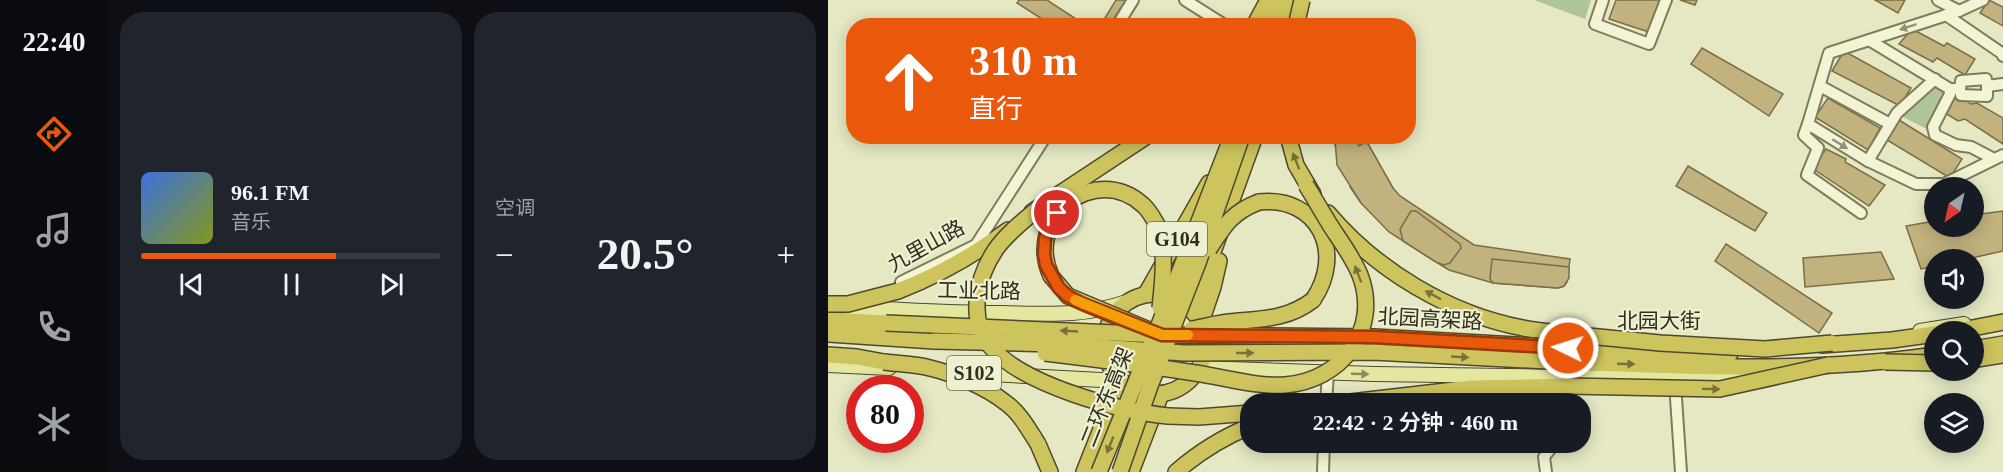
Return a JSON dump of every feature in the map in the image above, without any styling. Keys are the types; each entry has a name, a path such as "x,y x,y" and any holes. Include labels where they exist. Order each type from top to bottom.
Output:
{"highway":[{"path":"1259,18 1269,0"},
{"path":"1263,18 1269,0"},
{"path":"1271,18 1277,0"},
{"path":"1286,18 1292,0"},
{"path":"1298,18 1303,0"},
{"path":"828,306 848,304 916,284 985,247 1042,205 1135,144"},
{"name":"G104","path":"1166,295 1221,144"},
{"name":"二环东高架","path":"1099,472 1161,330 1229,144"},
{"name":"二环东高架","path":"1120,472 1150,386 1198,263 1239,144"},
{"name":"G104","path":"1201,368 1200,323 1213,287 1232,203 1252,144"},
{"path":"828,334 934,341 1136,365 1262,384 1299,383 1320,376 1336,367 1357,343 1364,319 1365,300 1360,276 1348,251 1306,185 1296,165 1290,144"},
{"name":"G104","path":"1146,294 1209,183"},
{"path":"1306,185 1338,226 1377,261 1400,277 1443,300 1490,319 1531,329 1670,344 1765,349 1832,343"},
{"path":"1161,330 1163,244 1159,228 1152,215 1142,204 1128,195 1113,191 1095,191 1069,202 1057,213 1045,238 1046,265 1051,276 1068,296 1083,304 1161,330 1286,316 1313,300 1322,287 1328,255 1320,230 1311,219 1300,210 1285,203 1272,201 1259,202 1242,208 1229,220 1198,263"},
{"path":"1042,205 1009,233 986,266 979,286 979,327 991,347 1013,366 1045,382 1109,405 1168,416 1199,417 1240,414"},
{"path":"1200,323 1180,300 1166,295 1146,294 1127,302 1115,314 1107,330 1105,348 1110,366 1120,381 1140,392 1161,394 1177,390 1190,381 1201,368"},
{"path":"1984,324 2003,319"},
{"name":"北园高架路","path":"828,320 1374,337 1668,352 1766,354 1778,354 1832,343 1892,340 1924,336"},
{"name":"北园高架路","path":"934,341 1056,344 1184,353 1373,352 1723,368 1885,362 1924,357"},
{"path":"1984,349 2003,346"},
{"path":"828,355 929,367 951,374 995,395 1008,404 1026,426 1038,444 1050,472"},
{"path":"1984,358 2003,355"},
{"path":"1885,362 1924,363"},
{"path":"1429,393 1472,388 1569,386 1720,389 1828,365"},
{"path":"1084,472 1120,381"},
{"path":"1131,472 1161,394"},
{"path":"1176,472 1218,442 1240,431"}],"main road":[{"name":"工业北路","path":"828,306 955,313 1076,314 1106,309 1127,302"},
{"name":"北园大街","path":"1200,323 1494,345 1676,341 1766,343 1828,337 1896,335 2003,319"},
{"path":"1201,368 1328,373 1674,377 1856,367 1924,358"},
{"name":"S102","path":"828,365 1120,381"}],"street":[{"path":"1122,18 1133,0"},
{"path":"1185,0 1213,18"},
{"path":"1603,0 1595,24 1649,44 1666,0"},
{"path":"1938,0 1959,11"},
{"path":"1860,213 1807,175 1818,148 1804,135 1829,53 1959,11 1983,0"},
{"path":"1946,15 2003,56"},
{"path":"1869,40 1955,89"},
{"path":"1868,161 1897,113 1935,79"},
{"path":"1999,157 1971,147 1956,145 1935,135 1933,128 1950,94 1961,81 1986,79 1987,86 2003,84"},
{"path":"1820,86 1890,124"},
{"path":"1808,124 1868,161 1916,184 1944,184 1999,157"},
{"name":"九里山路","path":"845,307 893,287 976,245 1041,144"},
{"path":"1327,393 1328,373"},
{"path":"1674,377 1681,472"},
{"path":"1569,386 1569,393"},
{"path":"1323,472 1324,453"},
{"path":"1546,472 1544,457 1547,453"}],"green space":[{"path":"1534,0 1591,0 1585,19"},
{"path":"1934,87 1947,95 1927,129 1901,116"}],"building":[{"path":"1019,0 1047,0 1075,18 1040,18 1017,3"},
{"path":"1116,0 1126,0 1114,18 1105,18"},
{"path":"1616,0 1663,0 1652,33 1609,19"},
{"path":"1680,0 1697,0 1695,5"},
{"path":"1875,0 1905,0 1898,13"},
{"path":"1989,0 2003,7 2003,26 1980,13"},
{"path":"1912,29 1944,46 1947,43 1975,59 1965,75 1937,58 1933,62 1899,44"},
{"path":"1702,48 1783,94 1769,116 1691,64"},
{"path":"1844,51 1911,88 1900,106 1832,71"},
{"path":"1956,94 1971,104 1977,103 2003,118 2003,144 1965,119 1958,121 1942,111"},
{"path":"1828,98 1880,128 1868,150 1815,117"},
{"path":"1899,120 1962,159 1951,177 1948,177 1887,140"},
{"path":"1335,144 1358,144 1359,146 1368,144 1400,196 1474,245 1570,259 1567,282 1558,288 1493,283 1449,270 1389,232 1361,203 1337,165"},
{"path":"1368,144 1393,188 1391,192 1371,204 1361,203 1350,187 1355,183 1335,145"},
{"path":"1826,149 1846,159 1845,162 1885,185 1869,206 1812,168"},
{"path":"1688,166 1767,213 1755,231 1676,186"},
{"path":"1411,211 1416,211 1460,244 1461,248 1450,263 1444,265 1436,262 1403,241 1400,229"},
{"path":"2003,211 2003,251 1984,255 1984,249 1924,249 1924,268 1921,269 1906,226 1924,223 1924,237 1984,237 1984,214"},
{"path":"1726,244 1832,313 1819,333 1715,261"},
{"path":"1881,252 1894,279 1805,287 1803,258"},
{"path":"1492,259 1569,267 1569,278 1564,286 1558,288 1493,283 1490,279"}],"slow traffic":[{"path":"1075,300 1162,335 1188,335"}],"route":[{"path":"1057,213 1045,238 1044,254 1046,265 1059,288 1083,304 1162,335 1374,337 1568,348"}]}
